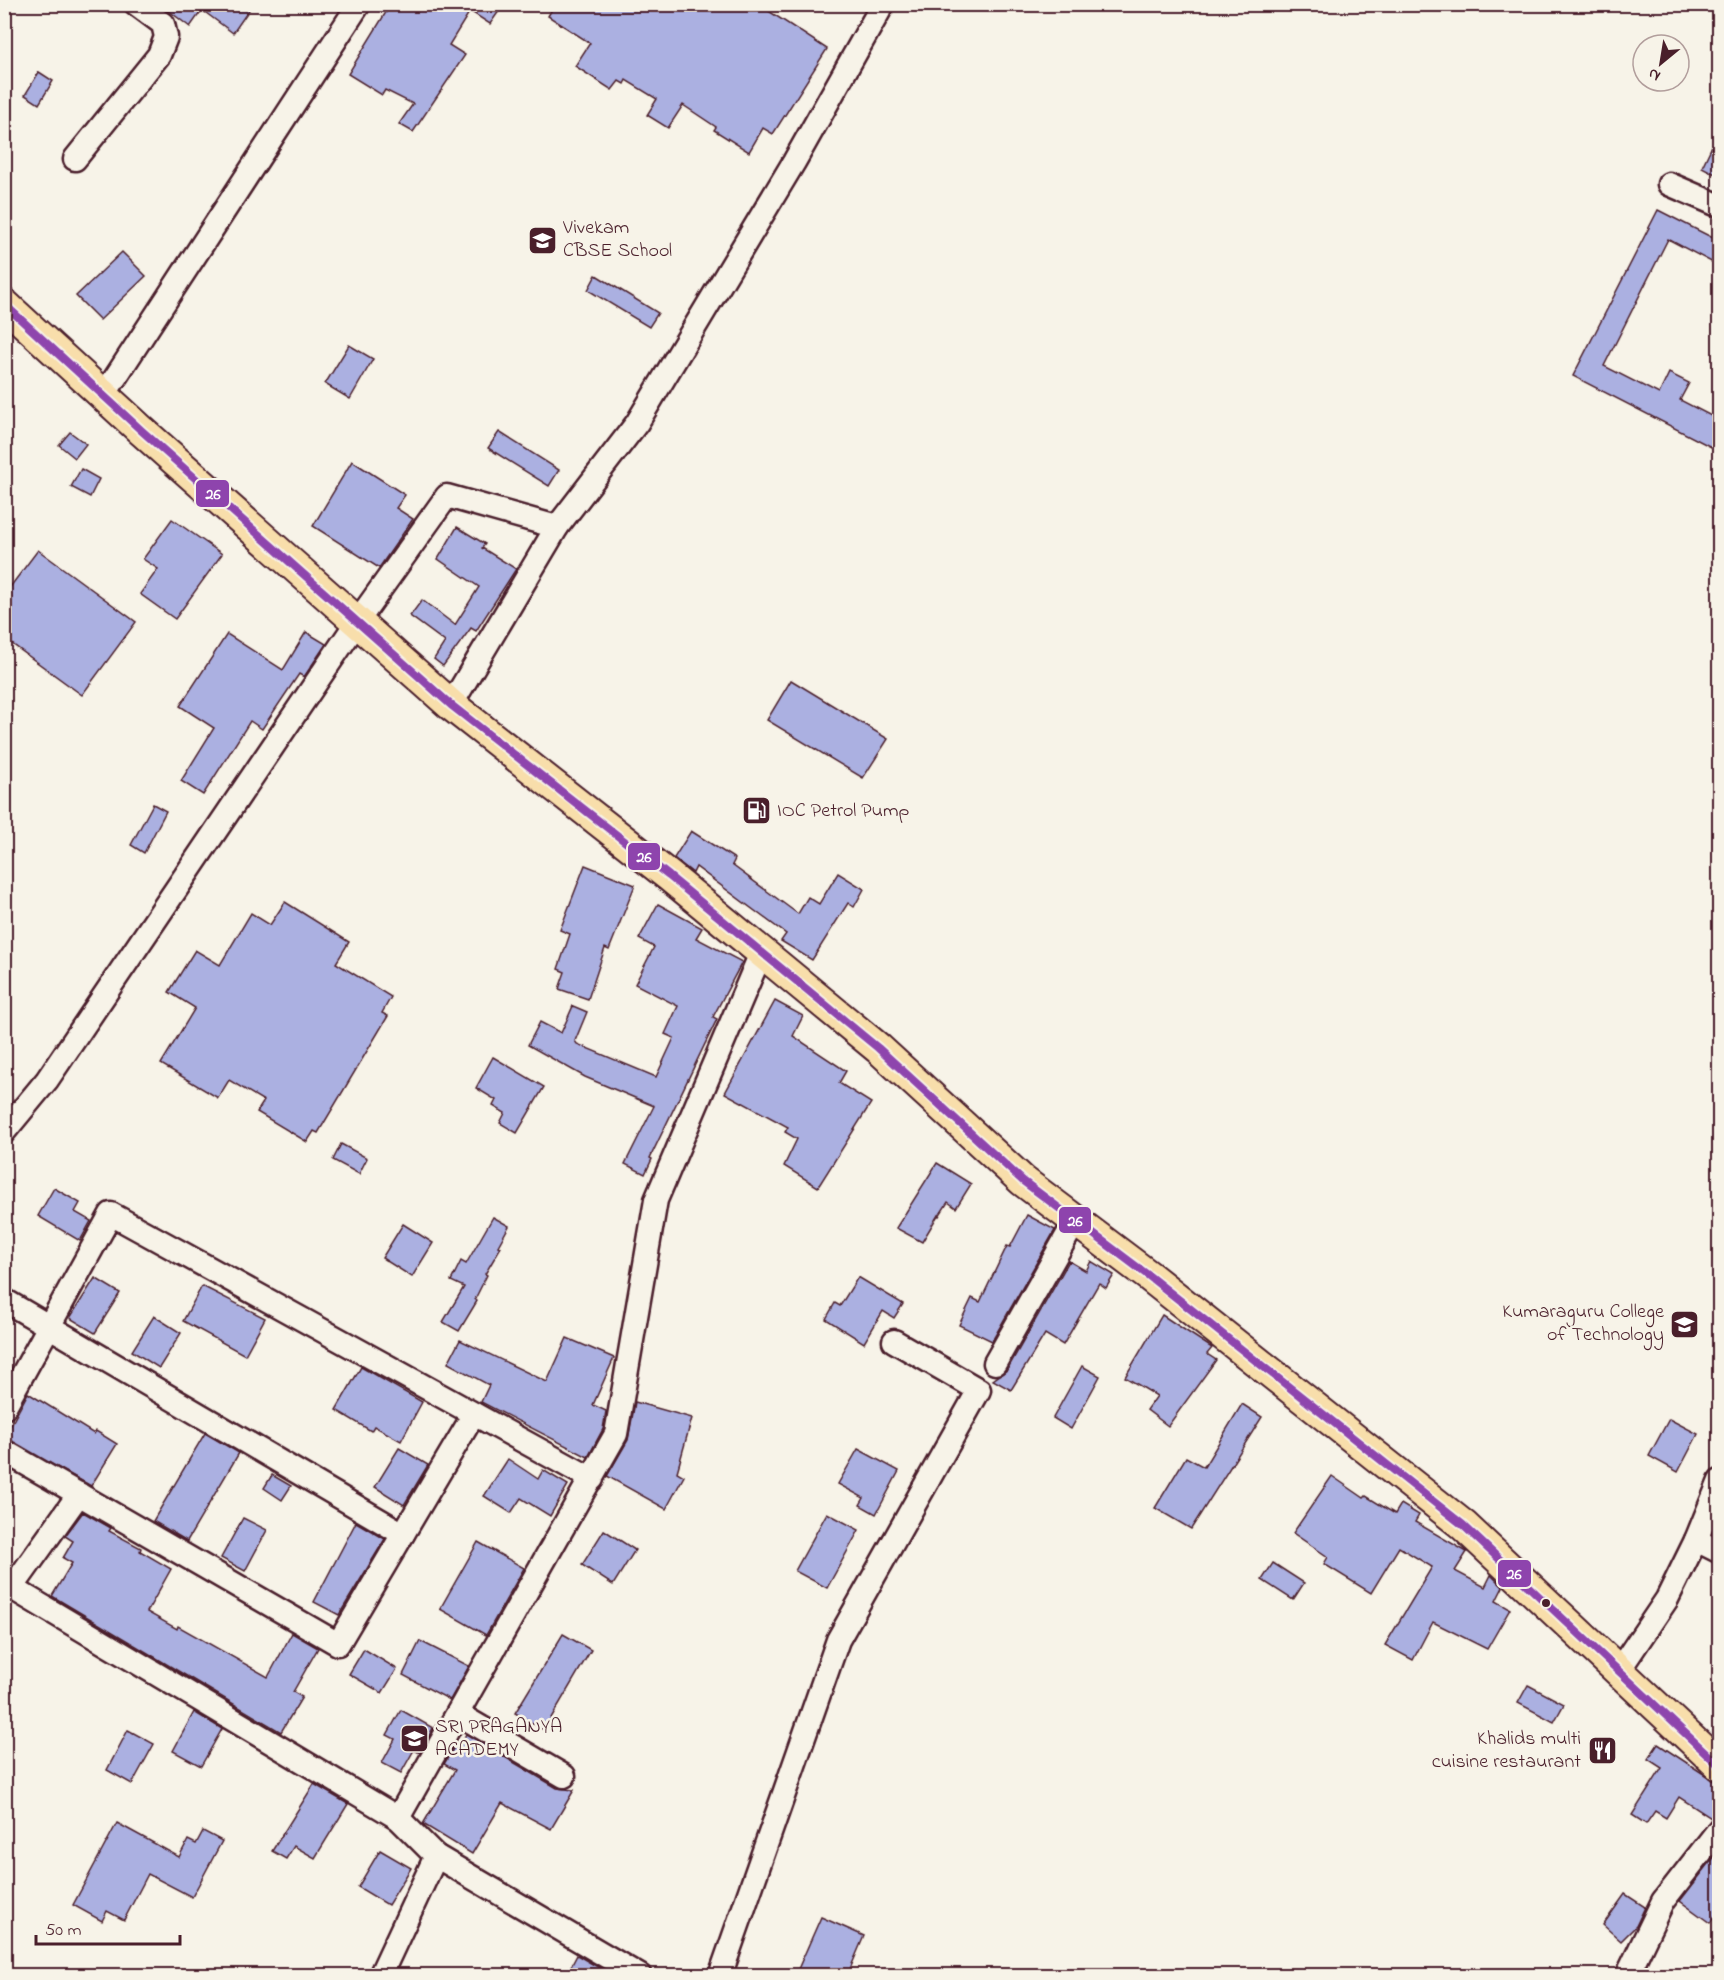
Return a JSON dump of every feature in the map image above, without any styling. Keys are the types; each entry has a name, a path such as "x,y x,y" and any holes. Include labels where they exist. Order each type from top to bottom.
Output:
{"main road":[{"path":"4,304 451,705 878,1048 1023,1181 1076,1220 1463,1525 1719,1766"}],"street":[{"path":"75,159 159,55 166,37 164,24 136,4"},
{"path":"104,395 359,4"},
{"path":"451,705 557,527 637,423 794,162 883,4"},
{"path":"1670,183 1719,206"},
{"path":"4,1132 47,1080 357,622 447,496 557,527"},
{"path":"398,1818 616,1434 656,1200 761,952"},
{"path":"4,1408 111,1214 592,1479"},
{"path":"995,1363 1076,1220"},
{"path":"4,1300 48,1328 403,1534"},
{"path":"720,1976 838,1640 979,1390 894,1341"},
{"path":"4,1451 338,1644 474,1414"},
{"path":"1618,1670 1667,1599 1696,1540 1719,1481"},
{"path":"79,1494 12,1588 398,1818 436,1856 639,1975"},
{"path":"1696,1540 1719,1552"},
{"path":"458,1714 564,1776"},
{"path":"1627,1976 1663,1901 1719,1828"},
{"path":"380,1976 436,1856"}],"building":[{"path":"160,4 253,4 233,33 202,10 190,27"},
{"path":"391,4 504,4 490,24 470,11 449,45 465,55 413,132 399,124 413,104 385,90 382,95 348,74"},
{"path":"555,4 758,4 827,49 773,134 763,128 749,152 714,130 716,127 683,105 668,128 647,115 657,99 626,80 624,84 619,81 612,90 575,66 590,43 548,16"},
{"path":"39,72 53,81 39,104 25,95"},
{"path":"1719,131 1719,176 1702,167"},
{"path":"1658,210 1719,241 1719,266 1668,239 1604,366 1659,394 1669,373 1689,383 1680,400 1719,420 1719,451 1573,376"},
{"path":"122,252 146,276 100,320 76,296"},
{"path":"596,275 658,313 649,327 588,290"},
{"path":"349,345 373,359 350,399 325,384"},
{"path":"70,432 86,444 75,458 59,445"},
{"path":"499,432 559,470 549,486 488,448"},
{"path":"352,461 405,495 396,508 413,519 379,568 313,526"},
{"path":"81,469 99,479 90,497 71,487"},
{"path":"172,519 222,554 175,619 140,594 158,569 143,559"},
{"path":"457,527 485,544 482,548 516,569 476,631 471,628 443,666 434,659 445,642 410,616 422,600 455,625 479,587 438,559"},
{"path":"38,550 136,622 82,695 4,638 4,595"},
{"path":"306,632 326,644 304,677 299,674 262,729 250,721 203,795 181,781 214,728 180,706 227,634 283,670"},
{"path":"791,680 888,739 863,778 767,720"},
{"path":"153,804 166,811 144,853 131,845"},
{"path":"691,831 735,859 732,865 798,914 808,897 819,904 838,873 864,889 854,907 848,903 812,960 781,941 786,934 696,867 693,873 674,858"},
{"path":"585,865 635,885 609,950 605,948 588,999 559,989 565,972 558,969 570,934 560,930"},
{"path":"285,902 349,942 336,963 391,997 382,1013 388,1016 318,1133 314,1131 307,1142 257,1112 264,1101 229,1080 218,1098 161,1064 195,1008 169,992 195,950 220,965 251,913 270,925"},
{"path":"658,904 702,928 696,938 742,962 713,1017 717,1019 650,1158 652,1159 645,1174 625,1164 654,1106 585,1077 528,1045 540,1022 561,1033 573,1006 587,1012 575,1041 577,1044 656,1077 674,1038 665,1034 678,1006 635,984 654,947 639,939"},
{"path":"775,1001 803,1016 793,1036 846,1071 839,1083 871,1103 818,1187 784,1166 797,1139 785,1132 788,1127 725,1093"},
{"path":"493,1057 544,1087 517,1133 500,1123 505,1113 493,1106 496,1100 476,1088"},
{"path":"341,1144 367,1158 359,1174 333,1160"},
{"path":"937,1163 971,1184 956,1208 948,1202 922,1242 896,1228"},
{"path":"54,1188 80,1203 75,1212 91,1221 80,1241 38,1216"},
{"path":"1027,1215 1055,1230 992,1341 959,1325 972,1298 980,1302 1007,1246 1010,1247"},
{"path":"493,1217 509,1226 498,1246 501,1247 485,1274 487,1275 475,1299 477,1301 459,1331 443,1322 464,1287 451,1281 461,1261 466,1264"},
{"path":"403,1224 433,1243 412,1277 382,1258"},
{"path":"1069,1261 1086,1271 1091,1261 1114,1275 1106,1288 1099,1283 1063,1345 1045,1334 1011,1390 993,1380 1007,1370"},
{"path":"858,1277 903,1304 894,1318 883,1311 864,1343 826,1319 835,1303 840,1306"},
{"path":"95,1278 120,1293 95,1333 70,1318"},
{"path":"202,1286 265,1318 245,1355 183,1321"},
{"path":"1162,1315 1212,1348 1207,1354 1216,1360 1168,1426 1147,1410 1157,1396 1125,1377"},
{"path":"154,1316 181,1333 159,1368 132,1351"},
{"path":"567,1338 614,1358 593,1405 606,1411 603,1429 588,1457 481,1402 489,1385 448,1363 460,1340 547,1382"},
{"path":"1082,1366 1100,1376 1071,1429 1053,1418"},
{"path":"361,1367 422,1402 401,1441 374,1426 371,1431 336,1410"},
{"path":"28,1393 94,1434 96,1431 117,1444 91,1486 4,1438"},
{"path":"635,1402 692,1418 677,1472 684,1476 666,1509 607,1476 628,1440"},
{"path":"1242,1404 1262,1417 1191,1529 1155,1508 1186,1457 1204,1467"},
{"path":"1669,1419 1698,1434 1678,1472 1649,1456"},
{"path":"205,1433 239,1453 187,1541 153,1521"},
{"path":"399,1448 428,1465 404,1505 375,1487"},
{"path":"858,1449 899,1471 876,1514 860,1505 864,1498 838,1484"},
{"path":"508,1459 538,1479 543,1470 568,1485 550,1516 521,1498 511,1513 484,1496"},
{"path":"272,1475 291,1486 282,1500 264,1488"},
{"path":"1332,1476 1364,1498 1366,1496 1395,1514 1401,1504 1419,1515 1415,1522 1467,1552 1455,1571 1485,1587 1491,1575 1503,1587 1496,1601 1510,1609 1487,1649 1433,1622 1413,1660 1385,1645 1432,1567 1399,1547 1371,1593 1324,1564 1328,1557 1293,1533"},
{"path":"83,1512 111,1528 109,1531 141,1548 140,1551 171,1569 147,1612 177,1629 178,1626 268,1677 292,1633 318,1648 293,1692 302,1697 281,1732 52,1596 72,1563 63,1558 73,1541 65,1536"},
{"path":"827,1513 859,1530 827,1588 795,1571"},
{"path":"243,1518 267,1530 245,1571 221,1558"},
{"path":"356,1522 385,1539 339,1615 314,1602"},
{"path":"604,1530 635,1550 613,1585 582,1565"},
{"path":"478,1542 524,1568 486,1635 440,1609"},
{"path":"1273,1563 1304,1583 1293,1600 1262,1580"},
{"path":"563,1634 591,1650 544,1730 515,1713"},
{"path":"420,1641 469,1666 450,1700 403,1675"},
{"path":"364,1649 397,1669 382,1693 349,1674"},
{"path":"1528,1685 1564,1704 1554,1722 1518,1703"},
{"path":"401,1710 433,1728 420,1753 414,1750 401,1773 382,1763 395,1739 387,1735"},
{"path":"194,1712 222,1729 201,1766 173,1751"},
{"path":"128,1730 154,1744 132,1784 107,1770"},
{"path":"466,1734 557,1788 574,1790 551,1829 502,1803 472,1854 423,1824 455,1770 444,1764 457,1742 461,1743"},
{"path":"1658,1744 1719,1784 1719,1815 1711,1818 1679,1797 1666,1818 1655,1811 1646,1824 1632,1815 1662,1768 1648,1759"},
{"path":"314,1784 348,1804 315,1858 294,1846 286,1859 272,1851"},
{"path":"117,1823 179,1857 188,1840 196,1844 203,1831 222,1841 192,1897 148,1874 124,1920 107,1911 102,1921 73,1905"},
{"path":"380,1850 411,1868 388,1905 358,1887"},
{"path":"1719,1851 1719,1910 1710,1923 1680,1901"},
{"path":"1625,1894 1645,1907 1636,1926 1621,1941 1603,1925"},
{"path":"821,1917 864,1936 847,1976 795,1976"},
{"path":"577,1955 613,1976 566,1976"}],"transit line":[{"name":"26","path":"4,304 142,431 451,705 669,876 878,1048 1023,1181 1149,1276 1463,1525 1720,1766"}],"place":[{"name":"Vivekam CBSE School","path":"542,240"},
{"name":"IOC Petrol Pump","path":"756,811"},
{"name":"Kumaraguru College of Technology","path":"1685,1324"},
{"name":"SRI PRAGANYA ACADEMY","path":"414,1739"},
{"name":"Khalids multi cuisine restaurant","path":"1602,1751"}]}
